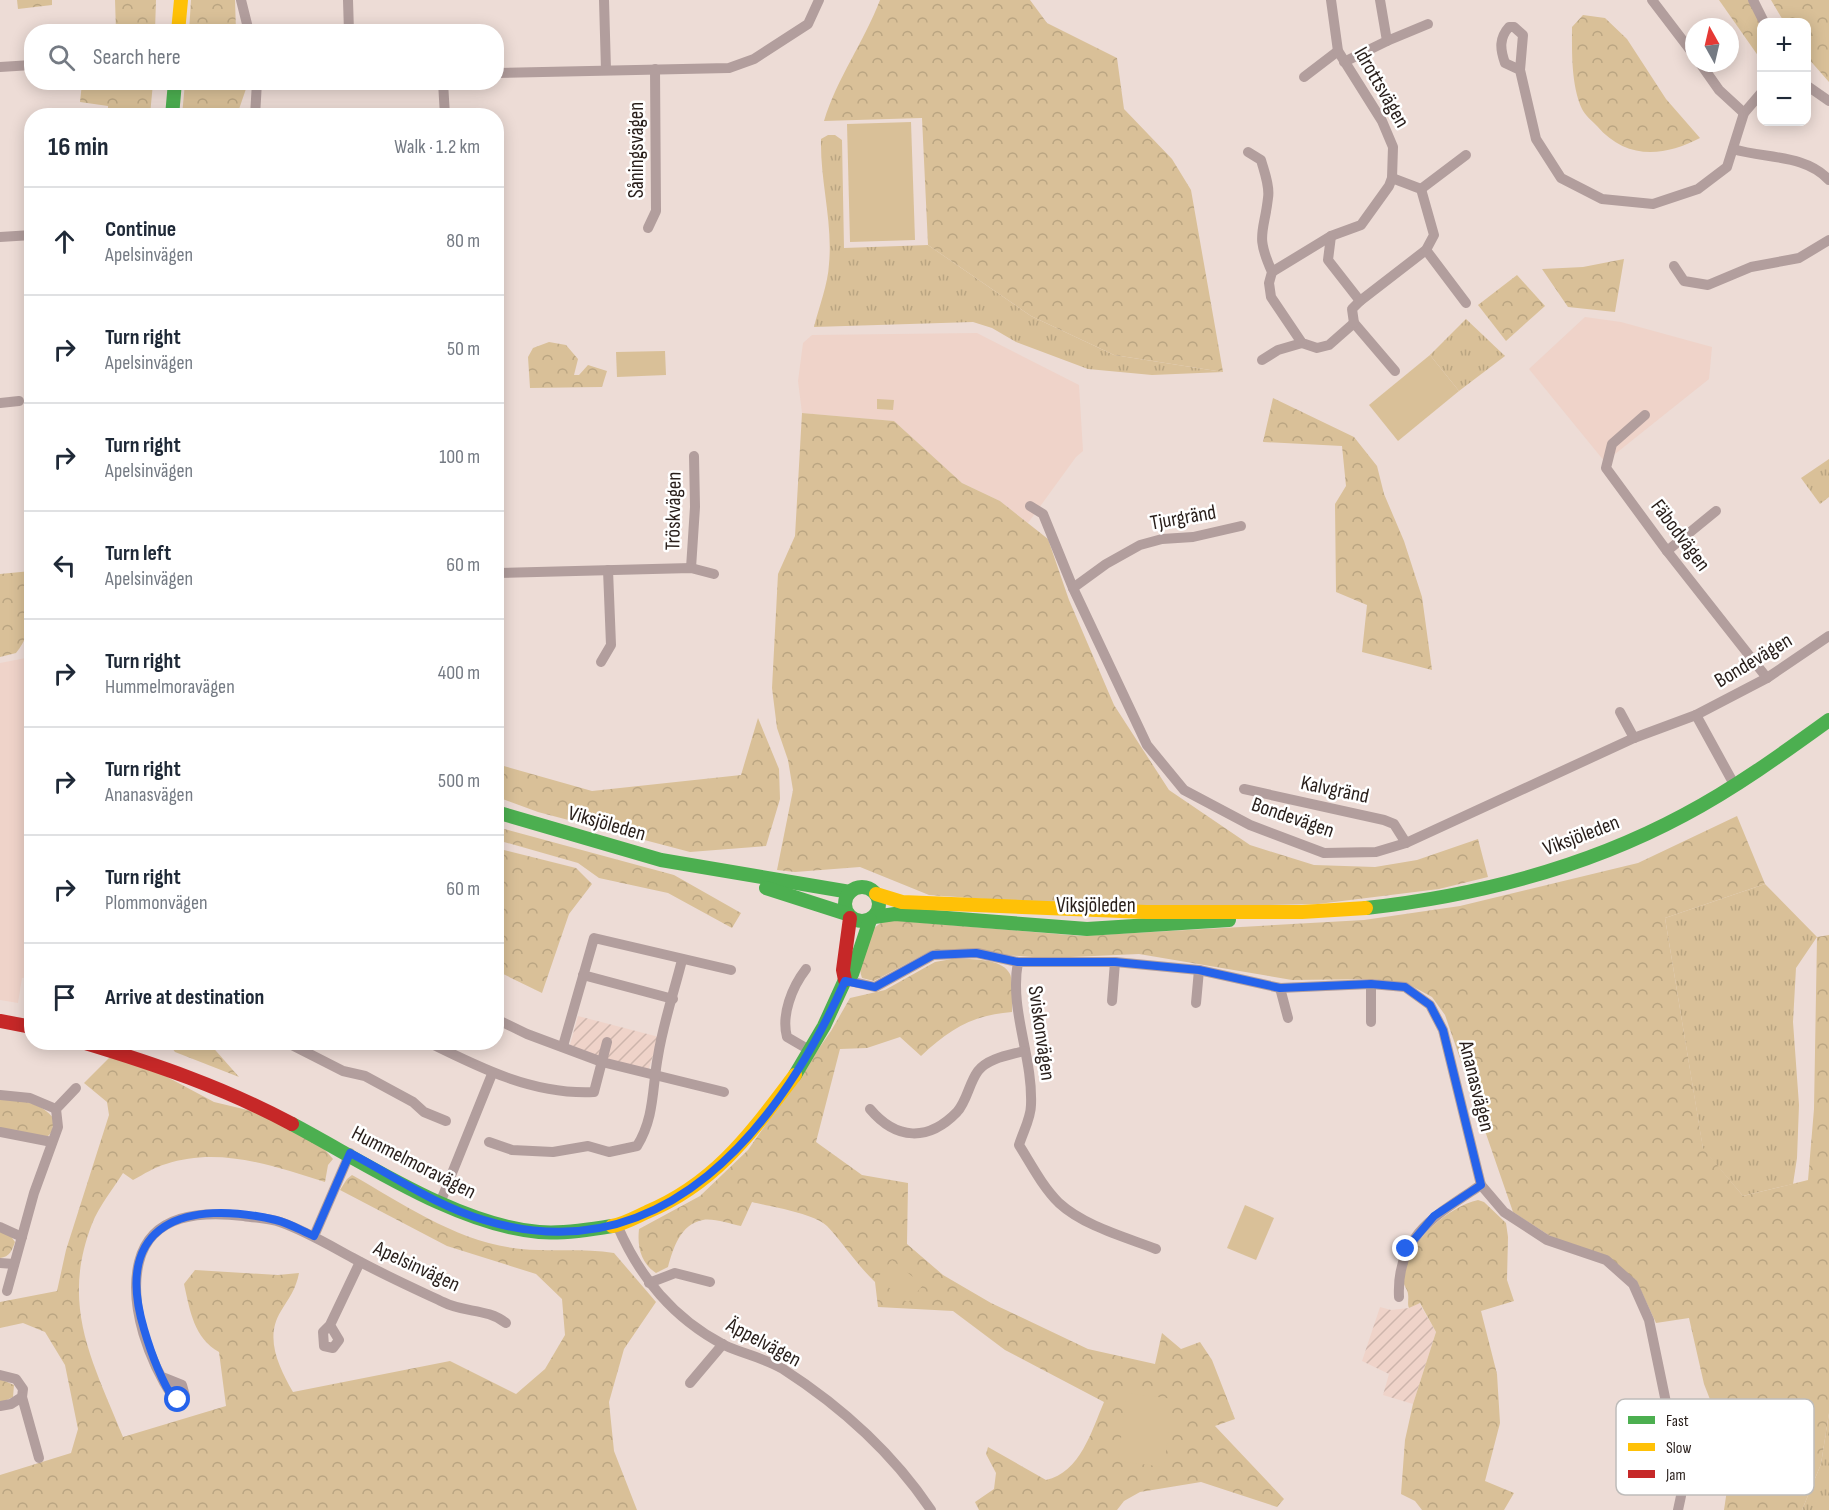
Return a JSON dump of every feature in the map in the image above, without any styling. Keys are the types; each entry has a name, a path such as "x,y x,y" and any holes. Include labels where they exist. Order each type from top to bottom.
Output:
{"main road":[{"path":"178,24 179,0"},
{"path":"173,108 174,90"},
{"name":"Viksjöleden","path":"872,918 896,914 1087,929 1224,921 1386,906 1523,878 1565,865 1658,828 1734,786 1829,720"},
{"name":"Viksjöleden","path":"504,814 661,860 833,891 850,891"},
{"name":"Viksjöleden","path":"707,870 849,916"},
{"path":"861,887 876,894 879,906 872,918 859,921 849,916 844,902 850,891 861,887"},
{"name":"Viksjöleden","path":"876,894 902,902 1111,913 1318,911"},
{"name":"Hummelmoravägen","path":"845,981 843,970 849,916"},
{"name":"Hummelmoravägen","path":"108,1050 167,1068 248,1100 440,1203 484,1221 539,1232 586,1230 617,1225 664,1205 704,1180 738,1149 753,1131 811,1051 845,981 852,974 872,918"},
{"path":"0,1021 24,1026"}],"street":[{"path":"241,0 247,24"},
{"path":"348,0 349,24"},
{"path":"604,0 606,70"},
{"path":"504,73 729,68 754,59 808,24 819,0"},
{"name":"Idrottsvägen","path":"1272,272 1331,236 1361,225 1389,186 1392,178 1393,147 1382,121 1338,51 1331,0"},
{"path":"1380,0 1387,41"},
{"path":"1652,0 1685,43"},
{"path":"1753,0 1762,18"},
{"path":"1344,62 1428,24"},
{"path":"1304,77 1338,51"},
{"path":"0,67 24,66"},
{"name":"Såningsvägen","path":"648,228 656,211 655,69"},
{"path":"1520,70 1536,139 1561,178 1602,199 1653,204 1698,189 1727,166 1744,112 1757,97"},
{"path":"1706,72 1719,90 1744,112"},
{"path":"1811,88 1829,101"},
{"path":"255,108 257,90"},
{"path":"443,90 445,108"},
{"path":"1733,149 1755,156 1800,162 1818,168 1829,180"},
{"path":"1248,152 1262,160 1269,196 1260,229 1263,252 1272,272 1269,283 1271,297 1302,343"},
{"path":"1421,189 1466,155"},
{"path":"1392,178 1421,189"},
{"path":"1395,371 1354,323 1352,309 1426,250 1434,235 1421,189"},
{"path":"0,237 24,236"},
{"path":"1331,236 1328,260 1360,301"},
{"path":"1674,266 1684,281 1708,285 1730,278 1751,267 1799,258 1829,240"},
{"path":"1426,250 1466,303"},
{"path":"1262,360 1278,350 1302,343 1317,348 1329,345 1354,323"},
{"path":"0,403 19,401"},
{"name":"Fäbodvägen","path":"1645,415 1612,444 1606,468 1667,551 1767,678"},
{"name":"Tröskvägen","path":"691,568 694,456"},
{"name":"Bondevägen","path":"1030,506 1043,514 1073,588 1147,745 1184,790 1250,825 1324,853 1376,852 1406,843 1634,738 1696,715 1767,678 1829,636"},
{"path":"1667,551 1716,511"},
{"name":"Tjurgränd","path":"1073,588 1106,564 1140,545 1162,539 1193,537 1241,526"},
{"name":"Tröskvägen","path":"504,573 691,568 714,574"},
{"path":"601,662 611,645 608,570"},
{"path":"1620,712 1634,738"},
{"path":"1696,715 1734,786"},
{"name":"Kalvgränd","path":"1244,789 1384,820 1394,824 1406,843"},
{"path":"563,1046 594,938 731,970"},
{"name":"Ananasvägen","path":"845,981 875,987 933,955 976,953 1018,962 1115,962 1199,970 1280,988 1371,984 1405,987 1430,1005 1443,1030 1481,1185"},
{"path":"489,1142 512,1150 553,1152 588,1146 609,1152 637,1146 644,1135 657,1076 657,1056 682,960"},
{"name":"Sviskonvägen","path":"1018,962 1014,984 1024,1051 1029,1065 1031,1107 1019,1145 1045,1186 1060,1204 1096,1226 1156,1249"},
{"path":"1112,1001 1115,962"},
{"path":"806,969 797,980 784,1026 787,1037 811,1051"},
{"path":"1196,1003 1199,970"},
{"path":"583,975 673,999"},
{"path":"1371,984 1371,1022"},
{"path":"1280,988 1287,1018"},
{"path":"504,1023 527,1034 602,1062 724,1092"},
{"path":"444,1050 492,1074 570,1093 594,1092 607,1042"},
{"path":"302,1050 343,1071 364,1076 413,1102 424,1112 446,1121"},
{"path":"870,1108 880,1121 898,1132 917,1134 933,1130 958,1111 979,1069 1002,1056 1024,1051"},
{"path":"440,1203 492,1074"},
{"path":"7,1291 34,1192 57,1127 56,1109 76,1088"},
{"path":"0,1095 30,1098 56,1109"},
{"path":"0,1132 51,1142"},
{"path":"314,1236 350,1153"},
{"path":"1400,1297 1399,1283 1406,1249 1434,1216 1481,1185 1512,1217 1547,1240 1606,1260 1633,1284 1649,1320 1665,1399"},
{"name":"Apelsinvägen","path":"174,1400 149,1346 137,1308 136,1289 140,1257 155,1231 187,1216 232,1215 277,1220 314,1236 360,1262 446,1304 494,1314 506,1323"},
{"name":"Äppelvägen","path":"617,1225 632,1258 649,1283 684,1321 723,1344 781,1368 824,1399 887,1452 909,1478 931,1510"},
{"path":"0,1227 22,1237"},
{"path":"333,1348 324,1346 323,1332 330,1325 360,1262"},
{"path":"0,1263 14,1264"},
{"path":"649,1283 675,1273 710,1282"},
{"path":"690,1383 723,1344"},
{"path":"0,1375 16,1379 22,1389 22,1397 39,1458"},
{"path":"0,1406 11,1404 22,1397"},
{"path":"1678,1510 1681,1495"}],"shaded area":[{"path":"1585,317 1621,322 1712,347 1709,379 1605,462 1529,369"},
{"path":"977,333 1079,385 1083,451 1076,457 1028,523 1000,501 962,483 894,421 802,413 798,381 803,343 812,335"},
{"path":"24,658 24,978 22,978 18,1003 0,1000 0,663"},
{"path":"578,1016 659,1037 648,1071 606,1059 570,1045"},
{"path":"1419,1303 1436,1332 1413,1404 1383,1395 1389,1374 1362,1361 1380,1307 1391,1310 1409,1308"}],"green space":[{"path":"17,0 52,0 52,5 18,9"},
{"path":"115,0 156,0 155,24 116,24"},
{"path":"191,0 235,0 236,24 189,24"},
{"path":"880,0 1030,0 1047,23 1117,58 1124,109 1172,159 1191,190 1223,372 1114,355 1031,316 928,245 922,118 824,121 829,105"},
{"path":"1719,0 1749,0 1758,18 1757,54 1739,29 1739,18 1732,18"},
{"path":"1771,0 1829,0 1829,82 1811,62 1811,18 1782,18"},
{"path":"1583,15 1605,18 1627,39 1666,99 1700,138 1659,152 1633,150 1608,137 1589,118 1578,100 1572,58 1572,27"},
{"path":"81,90 152,90 151,108 108,108 108,106 80,102"},
{"path":"184,90 246,90 239,108 183,108"},
{"path":"911,122 915,240 850,242 847,124"},
{"path":"828,135 835,135 842,140 844,248 928,245 1031,316 1114,355 1223,372 1152,375 1088,369 1016,342 992,328 973,322 814,327 829,264 829,233 821,155 821,139"},
{"path":"1624,259 1615,312 1568,307 1542,269 1583,267"},
{"path":"1517,275 1545,306 1506,341 1478,305"},
{"path":"1466,319 1505,356 1459,391 1430,355"},
{"path":"549,342 566,345 578,359 574,375 579,375 588,365 607,371 602,387 530,388 528,357 533,348"},
{"path":"665,351 666,375 617,377 616,352"},
{"path":"1430,355 1459,391 1398,441 1369,405"},
{"path":"1273,398 1354,437 1377,466 1384,494 1404,541 1422,597 1432,670 1362,652 1367,605 1336,592 1335,504 1346,486 1342,446 1263,442"},
{"path":"877,399 894,400 893,410 877,409"},
{"path":"802,413 894,421 962,483 1000,501 1048,539 1069,600 1114,705 1169,790 1250,845 1314,865 1375,867 1417,860 1478,839 1488,877 1439,889 1318,904 1113,908 929,895 860,867 795,872 777,870 793,790 788,760 777,728 772,688 778,574 795,536"},
{"path":"1829,459 1829,497 1820,504 1801,478"},
{"path":"24,572 24,640 16,653 0,657 0,574"},
{"path":"758,718 779,769 780,799 766,846 690,852 538,812 504,800 504,766 592,791 741,775"},
{"path":"1737,816 1765,884 1665,918 1703,1148 1743,1196 1808,1180 1814,1109 1817,937 1829,935 1829,1413 1821,1464 1814,1481 1814,1399 1710,1399 1704,1384 1689,1318 1656,1323 1636,1280 1550,1236 1513,1212 1445,1015 1432,997 1410,985 1373,979 1292,980 1139,954 1048,958 932,950 874,981 862,978 860,969 864,943 874,928 889,920 1081,936 1364,920 1460,906 1638,863"},
{"path":"504,829 674,875 741,913 732,928 668,893 599,878 578,863 504,842"},
{"path":"504,850 576,868 592,884 569,914 542,993 504,974"},
{"path":"1765,884 1817,937 1796,968 1793,1022 1799,1105 1797,1158 1793,1184 1743,1196 1703,1149 1665,918"},
{"path":"952,959 984,960 1006,968 1012,981 1012,1012 985,1016 962,1025 921,1056 900,1037 867,1048 840,1049 816,1142 862,1175 908,1183 907,1244 943,1275 991,1303 1088,1349 1155,1364 1162,1333 1181,1349 1200,1342 1212,1360 1235,1419 1215,1426 1284,1499 1277,1507 1201,1482 1140,1492 1124,1501 1117,1510 979,1510 975,1502 994,1489 996,1473 986,1454 988,1447 1046,1480 1058,1476 1068,1469 1083,1449 1104,1402 1005,1350 953,1311 878,1307 875,1282 827,1226 812,1217 752,1202 741,1226 717,1220 703,1220 689,1226 679,1238 668,1267 656,1273 644,1259 639,1242 639,1229 700,1196 748,1150 831,1031 850,998 885,990 935,962"},
{"path":"174,1050 215,1050 239,1077"},
{"path":"111,1056 156,1071 214,1102 260,1113 318,1142 333,1159 328,1165 325,1182 246,1160 206,1157 166,1164 133,1180 123,1173 102,1204 92,1224 83,1254 79,1281 84,1333 101,1384 123,1437 226,1406 219,1352 204,1339 194,1323 186,1294 184,1284 195,1270 278,1275 299,1273 294,1289 276,1321 274,1332 275,1352 293,1392 450,1361 516,1394 545,1369 565,1335 562,1299 536,1274 447,1246 340,1190 352,1175 433,1221 476,1239 521,1249 614,1253 656,1302 624,1349 609,1402 614,1451 637,1510 0,1510 0,1475 71,1453 78,1429 65,1365 45,1332 23,1323 0,1328 0,1302 57,1291 66,1250 109,1115 107,1102 84,1083"},
{"path":"0,1098 37,1105 54,1119 52,1132 47,1137 0,1128"},
{"path":"1478,1200 1484,1202 1506,1223 1507,1280 1514,1301 1481,1311 1497,1374 1500,1423 1485,1481 1514,1493 1504,1510 1422,1510 1415,1501 1401,1494 1405,1440 1413,1404 1436,1332 1420,1303 1409,1308 1408,1292 1403,1281 1405,1268 1410,1255 1428,1230 1453,1211"},
{"path":"1245,1205 1274,1218 1256,1260 1227,1248"},
{"path":"0,1230 10,1235 15,1242 8,1255 0,1258"},
{"path":"892,1260 923,1285 908,1303 877,1278"},
{"path":"0,1379 14,1385 13,1397 0,1403"},
{"path":"1127,1393 1173,1399 1164,1467 1118,1461"},
{"path":"1829,1413 1829,1510 1802,1510 1808,1495 1814,1495 1814,1481 1821,1464"},
{"path":"1726,1495 1808,1495 1802,1510 1724,1510"}],"traffic: fast":[{"path":"173,108 174,90"},
{"path":"1366,908 1407,903 1489,887 1609,850 1684,815 1722,794 1829,720"},
{"path":"504,814 661,860 850,892"},
{"path":"862,887 874,892 879,904 874,916 862,921 850,916 845,904 850,892 862,887"},
{"path":"766,888 847,914"},
{"path":"874,917 895,914 1087,929 1229,920"},
{"path":"795,1075 824,1026 845,980 852,974 870,920"},
{"path":"292,1124 412,1190 476,1218 508,1227 539,1232 567,1232 612,1226"}],"traffic: slow":[{"path":"179,24 181,0"},
{"path":"876,894 902,902 1146,912 1302,912 1366,908"},
{"path":"612,1226 671,1200 693,1187 713,1171 747,1136 795,1075"}],"traffic: jam":[{"path":"845,980 843,970 850,918"},
{"path":"0,1021 24,1026"},
{"path":"107,1050 189,1078 241,1099 292,1124"}],"route":[{"path":"178,1400 174,1400 167,1388 149,1346 137,1308 137,1269 146,1244 155,1231 180,1217 195,1214 232,1215 277,1220 314,1236 350,1153 440,1203 484,1221 539,1232 586,1230 617,1225 664,1205 704,1180 738,1149 801,1067 824,1026 845,981 875,987 933,955 976,953 1018,962 1115,962 1199,970 1280,988 1371,984 1405,987 1430,1005 1443,1030 1481,1185 1434,1216 1406,1249"}]}
